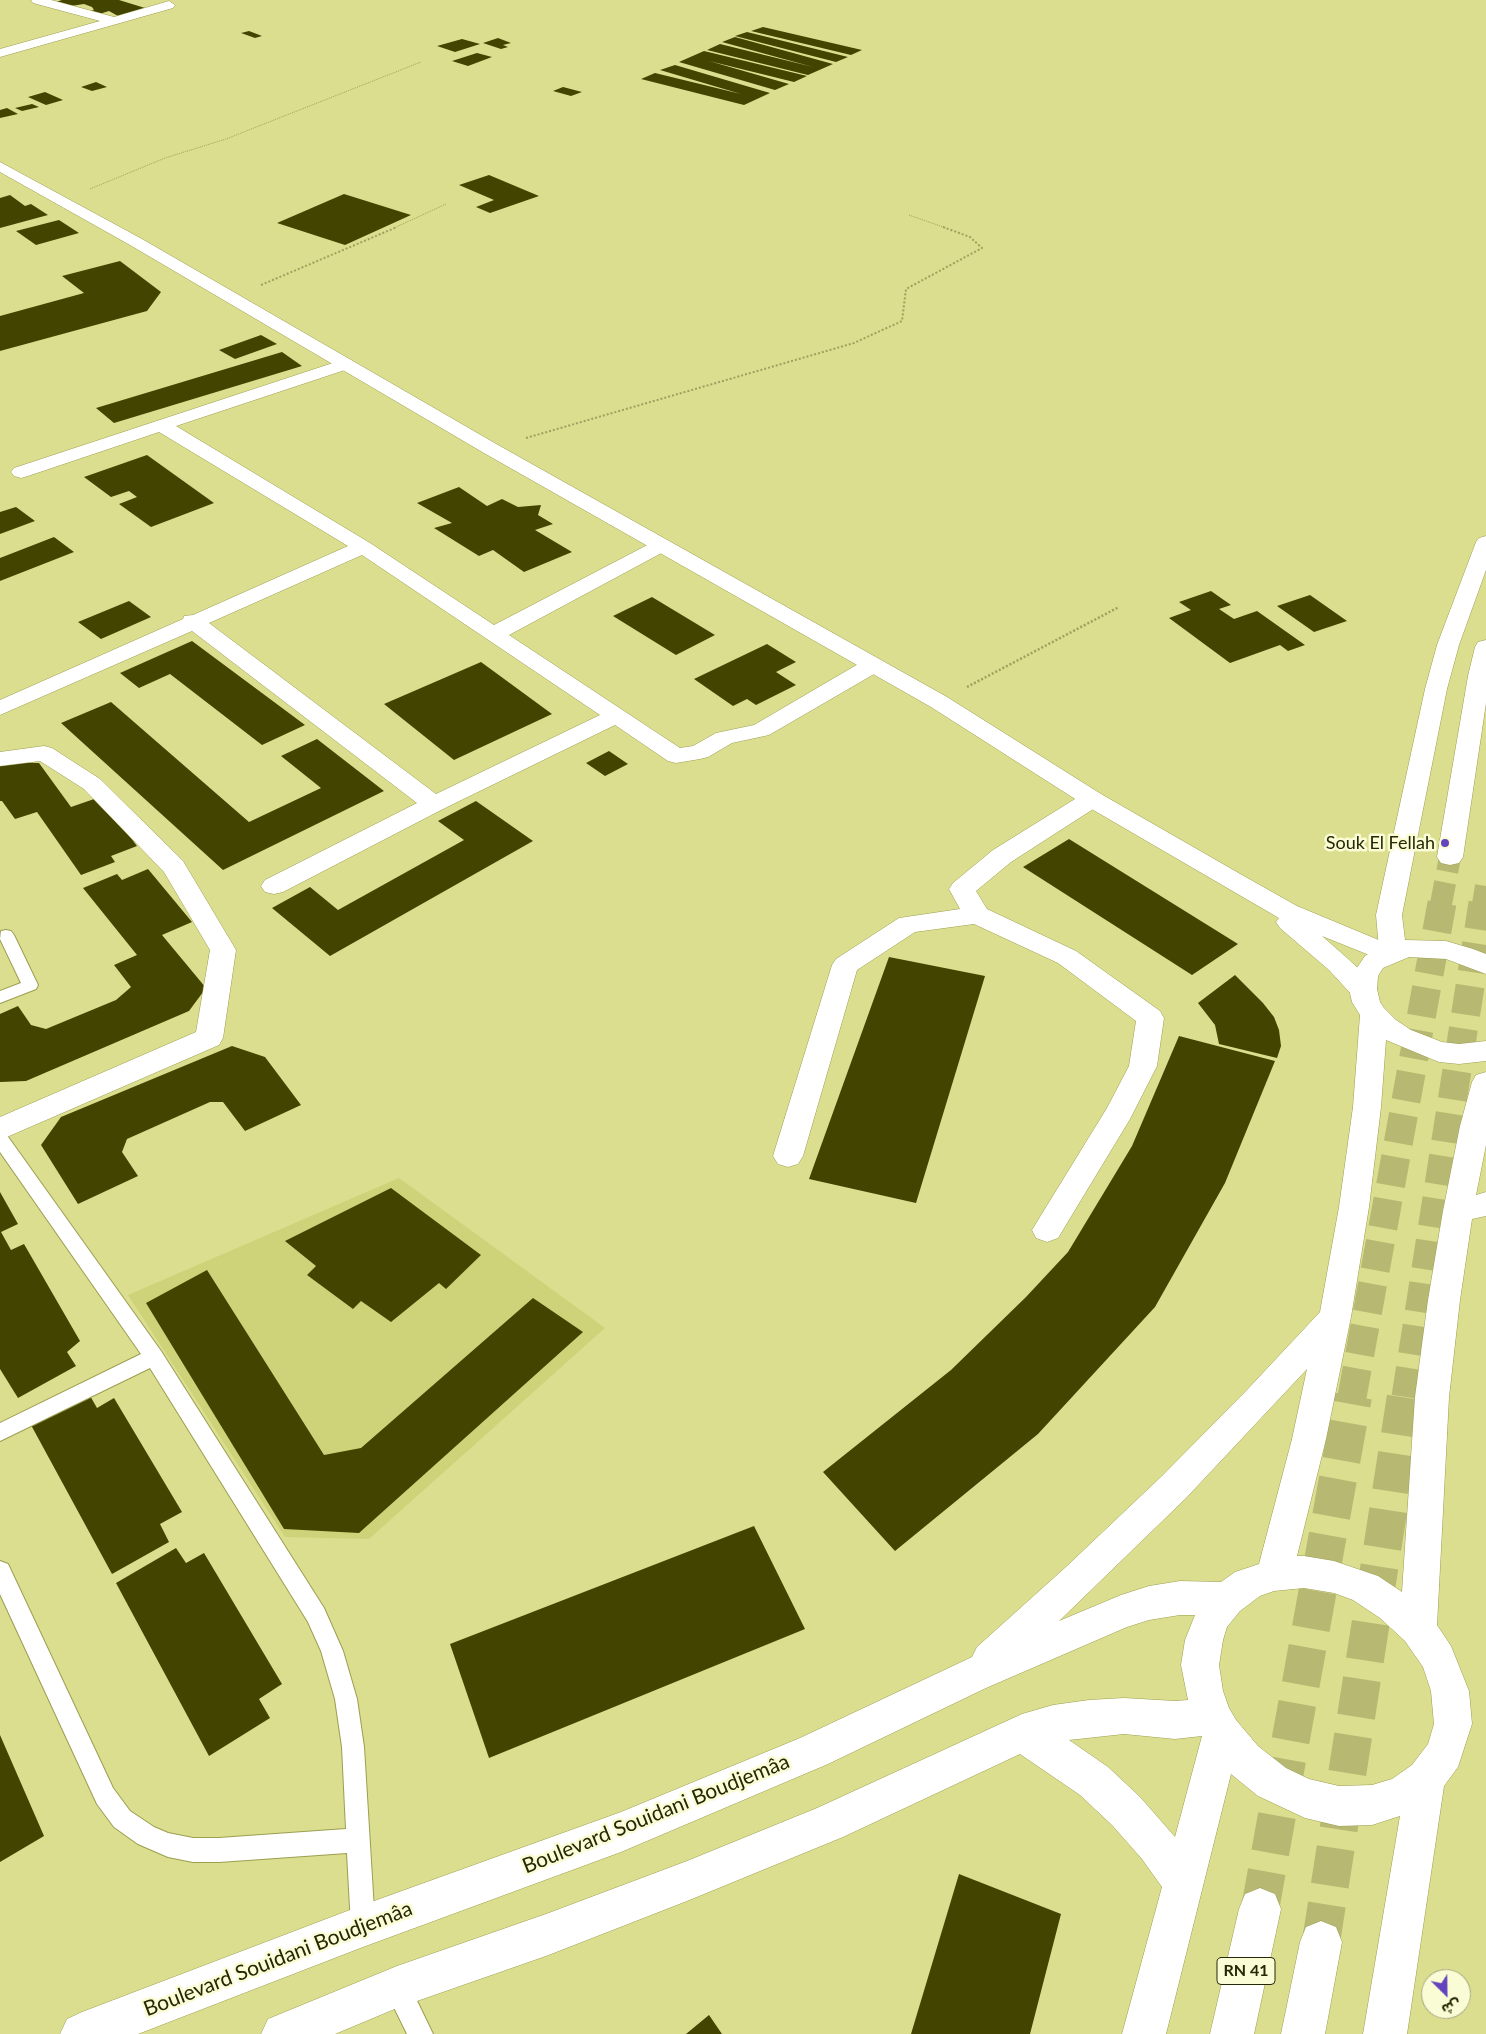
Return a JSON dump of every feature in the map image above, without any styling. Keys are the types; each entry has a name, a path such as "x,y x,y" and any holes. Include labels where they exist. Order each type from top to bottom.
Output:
{"main road":[{"path":"37,0 113,20"},
{"path":"0,53 169,5"},
{"path":"0,166 491,449 938,702 1092,799 1233,882 1288,912 1391,953"},
{"path":"21,472 345,364"},
{"path":"161,425 363,547 676,756 700,752 724,738 761,730 873,665"},
{"path":"1391,953 1389,914 1436,690 1448,645 1486,542"},
{"path":"494,634 662,545"},
{"path":"0,708 192,621 363,547"},
{"path":"192,621 434,804"},
{"path":"1450,857 1479,676 1486,647"},
{"path":"274,886 434,804 616,716"},
{"path":"0,759 44,753 92,784 174,867 223,950 209,1038 0,1129"},
{"path":"977,915 962,889 1002,856 1092,799"},
{"path":"1233,882 1311,940 1368,1002 1386,1027 1401,1038 1439,1052 1459,1054 1486,1051"},
{"path":"788,1156 845,966 908,924 977,915 1067,957 1150,1018 1143,1066 1120,1112 1047,1230"},
{"path":"1274,1575 1309,1439 1335,1317 1358,1170 1367,1107 1368,1002 1365,975 1374,962 1391,953 1409,948 1446,950 1464,955 1486,965"},
{"path":"1418,1629 1432,1397 1472,1207 1475,1126 1486,1082"},
{"path":"973,1674 1079,1578 1174,1487 1259,1400 1335,1317"},
{"path":"1304,1572 1334,1577 1365,1588 1393,1606 1418,1629 1438,1658 1441,1666 1450,1691 1453,1724 1444,1754 1426,1780 1402,1796 1372,1805 1339,1806 1305,1798 1272,1782 1244,1760 1218,1725 1204,1691 1200,1665 1204,1640 1212,1618 1227,1599 1248,1584 1274,1575 1304,1572"},
{"name":"Boulevard Souidani Boudjemâa","path":"82,2034 363,1926 621,1832 720,1792 814,1751 973,1674 1121,1612 1149,1603 1180,1598 1227,1599"},
{"path":"283,2034 397,1987 546,1935 687,1881 829,1823 1022,1734 1053,1724 1088,1718 1124,1716 1218,1725"},
{"path":"1144,2034 1183,1882 1218,1725"},
{"path":"1022,1734 1058,1755 1087,1776 1126,1810 1156,1844 1183,1882"},
{"path":"1386,2034 1426,1780"},
{"name":"RN 41","path":"1232,2034 1260,1909"},
{"path":"1303,2034 1321,1942"}],"lane":[{"path":"0,998 30,985 6,935"},
{"path":"0,1139 154,1357 316,1615 332,1651 346,1699 353,1748 363,1926"},
{"path":"0,1432 154,1357"},
{"path":"0,1571 105,1796 122,1819 146,1836 168,1845 193,1850 219,1850 358,1840"},
{"path":"397,1987 420,2034"}],"path":[{"path":"61,201 165,158 226,139 421,62"},
{"path":"232,298 416,220 446,204"},
{"path":"491,449 854,343 902,321 906,289 982,248 970,237 909,215"},
{"path":"938,702 1119,607"}],"shaded area":[{"path":"399,1178 605,1328 369,1539 285,1537 128,1295"}],"building":[{"path":"62,0 119,0 145,8 118,16 109,11 96,15 88,12 94,10 92,7 84,4 64,7 52,3"},
{"path":"763,27 862,50 851,55 751,31"},
{"path":"249,31 262,36 255,38 241,33"},
{"path":"747,32 848,57 836,62 735,36"},
{"path":"735,37 833,64 808,75 707,50 720,44 813,67 722,42"},
{"path":"498,38 511,43 503,45 508,47 501,49 483,43"},
{"path":"462,39 480,44 455,52 437,46"},
{"path":"704,51 807,76 794,82 709,61 789,84 775,90 679,62"},
{"path":"477,53 492,57 468,66 452,61"},
{"path":"675,65 770,93 744,105 641,79 655,73 741,94 660,70"},
{"path":"96,82 107,87 92,91 81,87"},
{"path":"563,87 582,92 571,96 553,91"},
{"path":"45,92 63,100 46,105 28,97"},
{"path":"32,104 39,107 22,111 15,108"},
{"path":"7,108 18,114 0,118 0,110"},
{"path":"489,175 539,196 490,213 476,207 494,200 459,185"},
{"path":"344,194 411,215 345,245 277,223"},
{"path":"10,195 25,206 31,204 48,215 0,228 0,198"},
{"path":"59,220 79,233 36,245 16,231"},
{"path":"120,261 161,292 147,311 0,351 0,316 84,293 62,276"},
{"path":"261,335 277,344 235,359 219,350"},
{"path":"282,352 302,366 114,423 96,408"},
{"path":"147,455 214,503 151,527 119,504 137,497 129,491 111,497 84,477"},
{"path":"459,487 487,506 502,499 518,507 541,505 538,515 553,524 535,530 572,552 524,572 493,550 479,556 434,528 452,523 417,503"},
{"path":"16,507 35,521 0,534 0,512"},
{"path":"54,537 74,552 0,581 0,558"},
{"path":"1211,591 1231,605 1219,609 1234,619 1257,611 1305,645 1288,651 1280,645 1230,663 1169,618 1191,610 1179,602"},
{"path":"1310,595 1347,621 1314,632 1277,606"},
{"path":"652,597 715,635 676,655 613,616"},
{"path":"129,601 151,617 101,639 78,622"},
{"path":"192,641 305,725 262,745 170,674 139,688 120,673"},
{"path":"767,644 796,662 776,672 796,685 756,705 747,699 733,706 694,679"},
{"path":"481,662 552,714 454,760 384,704"},
{"path":"111,702 249,822 321,788 281,756 317,739 384,791 223,870 61,723"},
{"path":"609,751 628,764 605,776 586,763"},
{"path":"8,762 39,763 71,807 100,797 137,846 111,856 115,862 81,875 37,812 15,819 2,801 0,801 0,765"},
{"path":"476,801 533,841 330,956 272,908 310,887 338,910 464,840 438,821"},
{"path":"1069,839 1238,944 1192,975 1023,867"},
{"path":"148,869 192,922 162,935 206,988 189,1011 26,1081 0,1082 0,1014 18,1006 31,1025 46,1029 116,1000 131,987 114,965 137,955 83,888 117,874 122,880"},
{"path":"889,957 985,976 916,1203 809,1179"},
{"path":"1235,975 1274,1017 1279,1030 1281,1046 1277,1058 1219,1044 1215,1025 1198,1003"},
{"path":"1179,1036 1275,1061 1225,1183 1155,1307 1038,1434 895,1551 823,1472 951,1370 1026,1297 1068,1252 1132,1146"},
{"path":"232,1046 265,1057 301,1105 245,1131 223,1102 210,1102 127,1139 122,1152 138,1176 78,1204 41,1145 61,1117"},
{"path":"391,1188 481,1255 446,1289 439,1283 391,1322 361,1301 353,1309 307,1275 316,1266 285,1241"},
{"path":"0,1192 18,1224 1,1232 11,1250 24,1244 80,1341 67,1352 76,1366 18,1398 0,1369"},
{"path":"207,1270 324,1455 361,1448 533,1298 583,1332 359,1533 284,1529 146,1303"},
{"path":"89,1394 97,1408 114,1398 182,1512 160,1524 169,1542 112,1574 31,1425"},
{"path":"754,1526 805,1629 489,1758 450,1644"},
{"path":"176,1548 186,1563 204,1553 282,1684 259,1699 270,1718 209,1756 116,1583"},
{"path":"0,1735 44,1836 0,1862"},
{"path":"959,1874 1061,1914 1030,2034 911,2034"},
{"path":"709,2015 722,2034 686,2034"}],"tunnel":[{"path":"1441,904 1450,857"},
{"path":"1483,904 1486,886"},
{"path":"1352,1397 1442,903"},
{"path":"1406,1397 1483,903"},
{"path":"1260,1909 1353,1396"},
{"path":"1321,1942 1406,1396"}],"place":[{"name":"Souk El Fellah","path":"1445,843"}]}
